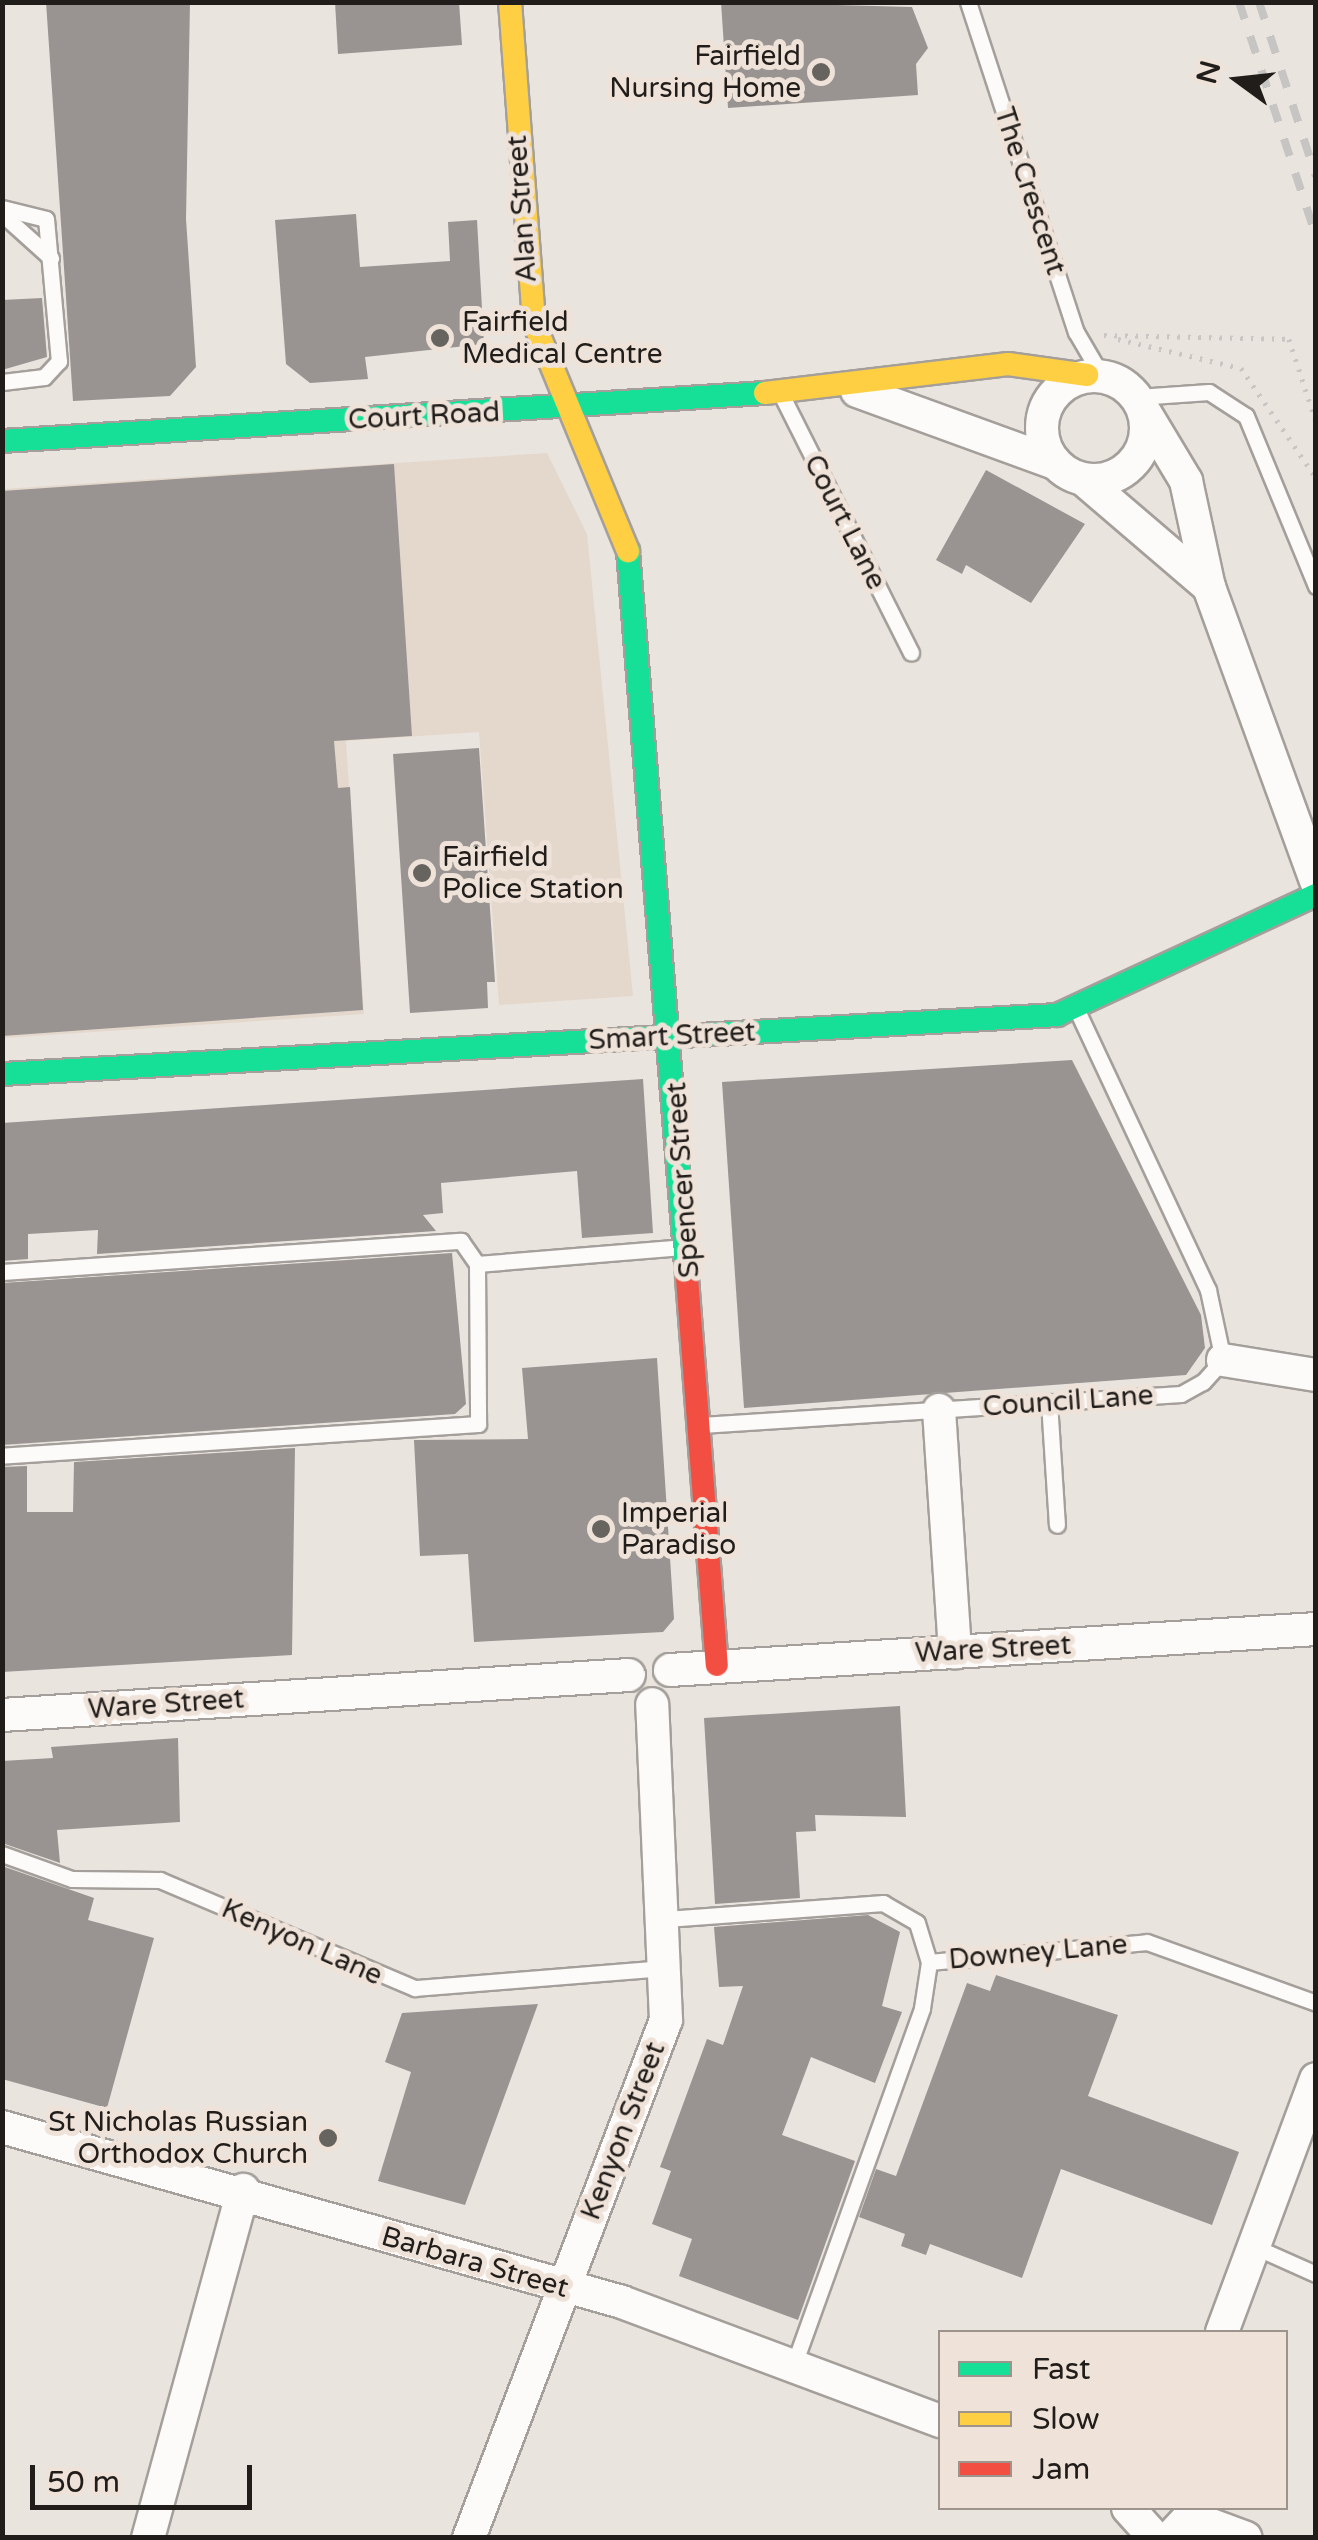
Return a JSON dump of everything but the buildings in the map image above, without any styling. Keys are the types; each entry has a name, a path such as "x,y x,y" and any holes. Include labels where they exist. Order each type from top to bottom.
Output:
{"street":[{"name":"Alan Street","path":"510,2 528,297 572,408"},
{"name":"Court Road","path":"2,441 845,388 1008,364 1094,375"},
{"path":"1141,404 1145,442 1127,469 1069,471 1042,433 1048,402 1094,375 1141,404 1186,481 1209,587 1316,881"},
{"name":"Court Road","path":"845,388 1069,471 1209,587"},
{"name":"Spencer Street","path":"572,408 631,559 674,1035 716,1665"},
{"name":"Smart Street","path":"2,1074 1077,1010 1316,895"},
{"path":"1223,1360 1316,1375"},
{"path":"938,1410 955,1652"},
{"name":"Ware Street","path":"670,1670 1316,1629"},
{"path":"646,1659 670,1670 669,1694 652,1704 632,1694 629,1675 646,1659"},
{"name":"Ware Street","path":"2,1715 629,1675"},
{"name":"Kenyon Street","path":"469,2538 666,2020 669,1968 652,1704"},
{"path":"1223,2330 1316,2078"},
{"name":"Barbara Street","path":"2,2126 243,2190 562,2288 938,2420"},
{"path":"148,2538 243,2190"},
{"path":"1130,2510 1153,2537"},
{"path":"1188,2521 1246,2538"}],"lane":[{"name":"The Crescent","path":"968,2 1076,332 1094,375"},
{"path":"2,211 46,218 57,368 2,382"},
{"path":"2,211 52,260"},
{"name":"Court Lane","path":"780,390 911,654"},
{"path":"1141,404 1209,392 1246,416 1316,586"},
{"path":"1077,1010 1208,1290 1223,1360"},
{"path":"2,1272 460,1241 477,1264 478,1424 2,1456"},
{"path":"477,1264 686,1246"},
{"name":"Council Lane","path":"700,1425 1180,1394 1223,1360"},
{"path":"1049,1402 1057,1525"},
{"name":"Kenyon Lane","path":"2,1854 72,1879 160,1880 415,1988 669,1968"},
{"name":"Downey Lane","path":"666,1919 883,1904 916,1923 928,1962 1147,1942 1316,2003"},
{"path":"793,2367 922,2008 928,1962"},
{"path":"1253,2246 1316,2274"}],"path":[{"path":"1096,334 1186,344 1288,339 1316,422"},
{"path":"1109,336 1184,362"}],"shaded area":[{"path":"547,453 587,534 633,996 499,1005 479,732 346,741 364,1014 3,1038 3,489"}],"railway":[{"path":"1239,2 1316,236"},
{"path":"1259,2 1316,176"}],"traffic: fast":[{"path":"2,441 765,393"},
{"path":"628,551 687,1278"},
{"path":"2,1074 1057,1015 1316,895"}],"traffic: slow":[{"path":"510,2 534,323 628,551"},
{"path":"765,393 1008,364 1087,375"}],"traffic: jam":[{"path":"687,1278 717,1665"}],"place":[{"name":"Fairfield Nursing Home","path":"821,72"},
{"name":"Fairfield Medical Centre","path":"440,338"},
{"name":"Fairfield Police Station","path":"422,873"},
{"name":"Imperial Paradiso","path":"601,1529"},
{"name":"St Nicholas Russian Orthodox Church","path":"328,2138"}]}
